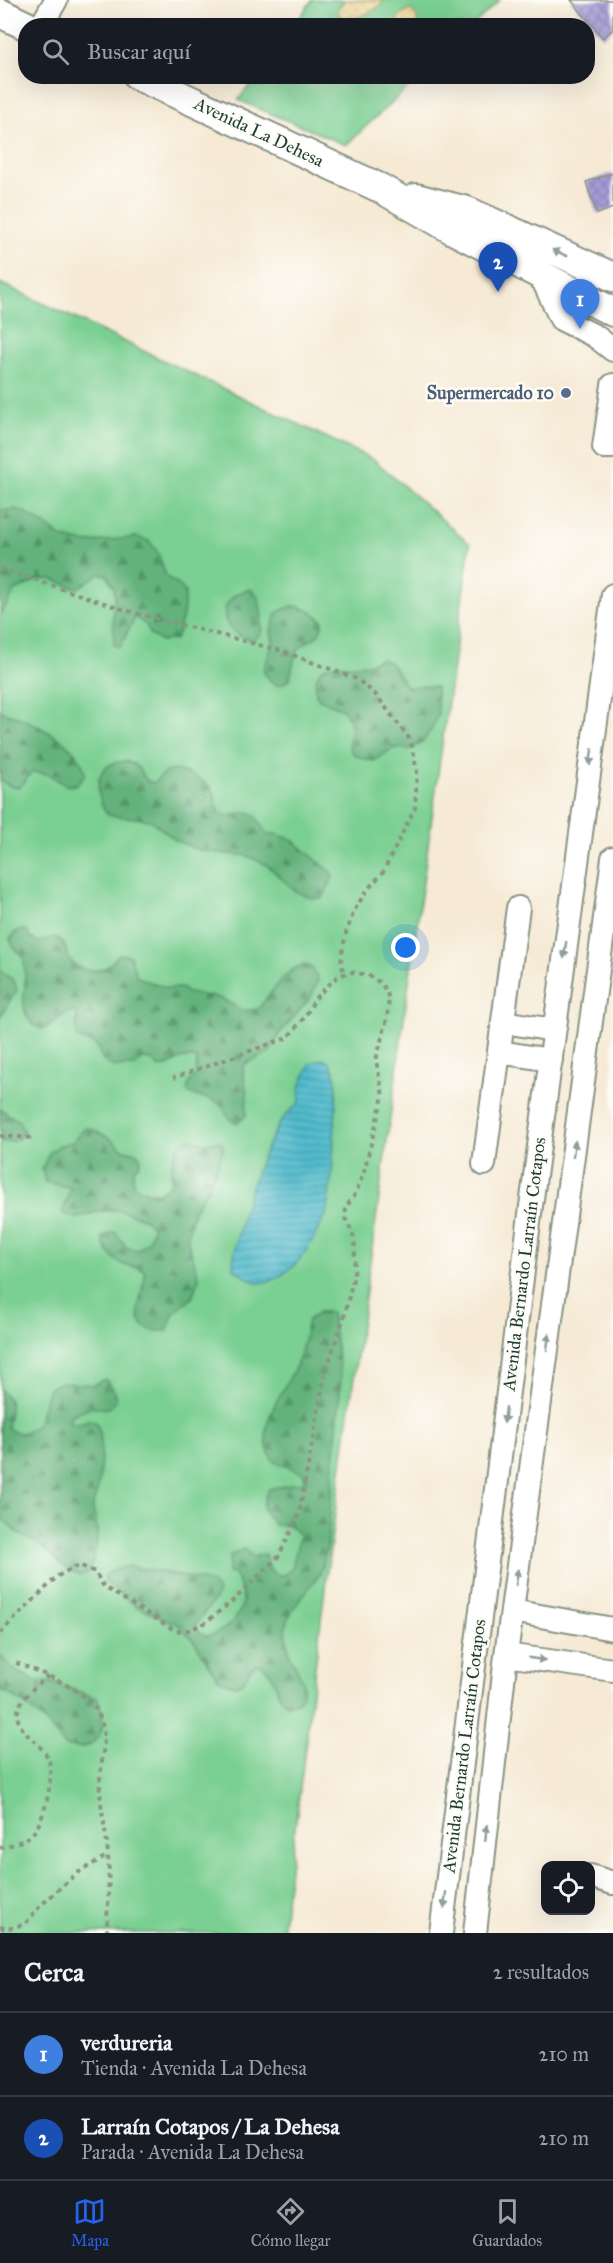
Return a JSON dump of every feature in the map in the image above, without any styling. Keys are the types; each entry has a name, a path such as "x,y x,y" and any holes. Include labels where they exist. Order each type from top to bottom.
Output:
{"main road":[{"path":"0,13 18,22"},
{"name":"Avenida La Dehesa","path":"155,84 380,188 541,276 613,312"},
{"name":"Avenida La Dehesa","path":"380,188 467,211 613,277"}],"street":[{"path":"46,18 56,0"},
{"path":"541,276 561,319 595,336 613,351"},
{"path":"613,385 604,447 613,447"},
{"name":"Avenida Bernardo Larraín Cotapos","path":"441,1932 554,1030 608,676 613,599"},
{"name":"Avenida Bernardo Larraín Cotapos","path":"473,1933 506,1655 610,898 613,858"},
{"path":"484,1164 518,908"},
{"path":"503,1022 554,1030"},
{"path":"499,1052 551,1059"},
{"path":"531,1206 566,1211"},
{"path":"513,1611 613,1629"},
{"path":"506,1655 613,1670"},
{"path":"595,1877 613,1882"},
{"path":"441,1932 473,1933"}],"path":[{"path":"0,568 128,611 282,651 357,679 377,696 411,741 417,772 415,808 383,872 354,911 345,936 341,962 344,974"},
{"path":"0,1634 58,1576 78,1565 95,1572 104,1587 151,1617 176,1631 189,1630 205,1623 236,1598 279,1556 299,1514 325,1373 344,1317 354,1275 355,1247 353,1234 345,1218 346,1207 356,1193 364,1171 383,1096 376,1060 387,1019 389,998 382,984 368,975 350,972 344,974 337,977 317,996 304,1018 287,1038 173,1078"},
{"path":"0,1136 35,1138"},
{"path":"16,1663 48,1676 91,1703 100,1716 104,1747 99,1790 108,1855 107,1933"},
{"path":"0,1848 17,1843 34,1833 51,1789 52,1773 48,1756 31,1740 18,1720 18,1708 33,1689 48,1676"},
{"path":"0,1927 7,1929 25,1924 41,1905 76,1874 108,1855"}],"green space":[{"path":"312,0 500,0 481,18 300,18"},
{"path":"251,84 411,84 346,145 238,100"},
{"path":"0,283 374,460 470,544 328,1564 282,1933 0,1933"},
{"path":"15,509 46,525 61,537 84,543 137,537 149,541 158,553 166,576 185,592 183,615 176,639 161,641 150,635 147,626 135,617 120,647 114,645 115,597 114,588 107,575 99,574 78,588 52,579 37,580 15,591 0,616 0,511"},
{"path":"251,589 260,603 261,615 261,633 254,640 241,637 232,631 225,615 226,606 231,599"},
{"path":"292,606 305,609 323,621 319,633 298,650 290,679 281,685 273,684 263,671 273,643 271,631 277,612"},
{"path":"381,659 391,663 407,688 436,687 438,713 433,727 422,743 411,749 394,748 373,761 360,758 353,753 349,742 351,729 347,715 337,707 318,698 315,684 319,672 329,666 362,665"},
{"path":"0,711 38,726 64,743 82,763 85,775 77,784 70,786 48,774 32,772 20,787 4,783 0,779"},
{"path":"126,761 137,766 147,781 154,783 162,775 173,770 193,776 210,788 221,814 229,816 245,812 253,814 266,833 292,840 331,872 333,877 323,898 311,898 295,891 267,865 248,856 201,851 177,841 150,820 108,815 99,795 101,773 114,763"},
{"path":"28,931 29,937 39,942 55,937 64,944 70,960 81,968 101,970 119,954 130,956 137,977 167,988 181,988 188,993 221,998 242,1011 258,1009 278,983 296,968 305,965 312,969 318,980 311,997 279,1034 270,1052 245,1064 243,1070 247,1094 246,1116 238,1123 231,1120 218,1103 187,1091 190,1081 196,1075 197,1059 185,1058 159,1068 152,1060 142,1059 136,1066 112,1066 102,1059 96,1045 76,1037 77,1014 74,1011 66,1013 41,1029 33,1024 25,1012 23,955 14,948 10,939 16,932"},
{"path":"0,970 14,981 17,990 0,1017"},
{"path":"0,1109 19,1121 24,1132 16,1140 0,1141"},
{"path":"85,1128 108,1137 124,1150 137,1153 141,1158 139,1165 134,1169 133,1183 147,1192 157,1192 171,1183 175,1152 188,1138 204,1143 219,1141 223,1144 223,1150 209,1187 194,1210 188,1235 199,1278 192,1298 174,1313 167,1331 153,1330 144,1326 138,1312 145,1272 140,1268 122,1264 115,1259 106,1249 102,1237 115,1232 127,1248 138,1250 149,1240 153,1227 143,1218 119,1210 100,1211 77,1218 62,1213 71,1188 45,1182 42,1168 50,1152 60,1145 72,1142"},
{"path":"319,1312 331,1312 341,1379 327,1547 321,1572 292,1610 285,1629 290,1656 303,1681 303,1693 299,1701 288,1705 280,1696 266,1668 259,1664 253,1666 242,1683 235,1686 218,1679 196,1644 181,1626 136,1606 104,1581 107,1573 130,1566 211,1582 218,1591 216,1598 195,1625 198,1631 206,1636 225,1628 236,1617 242,1604 243,1597 238,1582 234,1574 228,1573 230,1556 244,1549 254,1558 265,1554 269,1566 276,1574 285,1575 292,1568 300,1535 288,1525 275,1525 267,1516 263,1505 269,1489 304,1482 304,1473 274,1462 268,1450 267,1425 271,1412 298,1361 308,1320"},
{"path":"105,1379 113,1388 116,1400 111,1407 87,1409 70,1416 70,1422 76,1424 89,1420 94,1421 99,1429 101,1446 97,1492 93,1502 97,1530 96,1549 86,1574 80,1575 68,1570 41,1546 16,1532 0,1516 0,1389 10,1402 7,1427 18,1433 37,1425 49,1388 61,1382 93,1385"},
{"path":"0,1655 16,1671 36,1681 56,1683 98,1699 102,1720 99,1737 86,1746 76,1748 64,1746 36,1714 17,1699 0,1690"}],"sand":[{"path":"345,0 384,0 376,9 364,15 345,18 339,16 338,8"},
{"path":"411,10 417,18 398,18"}],"water":[{"path":"322,1059 329,1062 334,1071 337,1087 332,1175 326,1215 307,1250 295,1265 269,1282 256,1283 233,1268 234,1253 244,1211 268,1144 287,1114 300,1101 299,1089 310,1064"}],"building":[{"path":"571,0 613,0 613,29 603,38 595,28 595,18 586,18"},
{"path":"613,173 613,208 597,214 586,182"}],"place":[{"name":"Larraín Cotapos / La Dehesa","path":"498,292"},
{"name":"verdureria","path":"580,329"},
{"name":"Supermercado 10","path":"566,393"}]}
